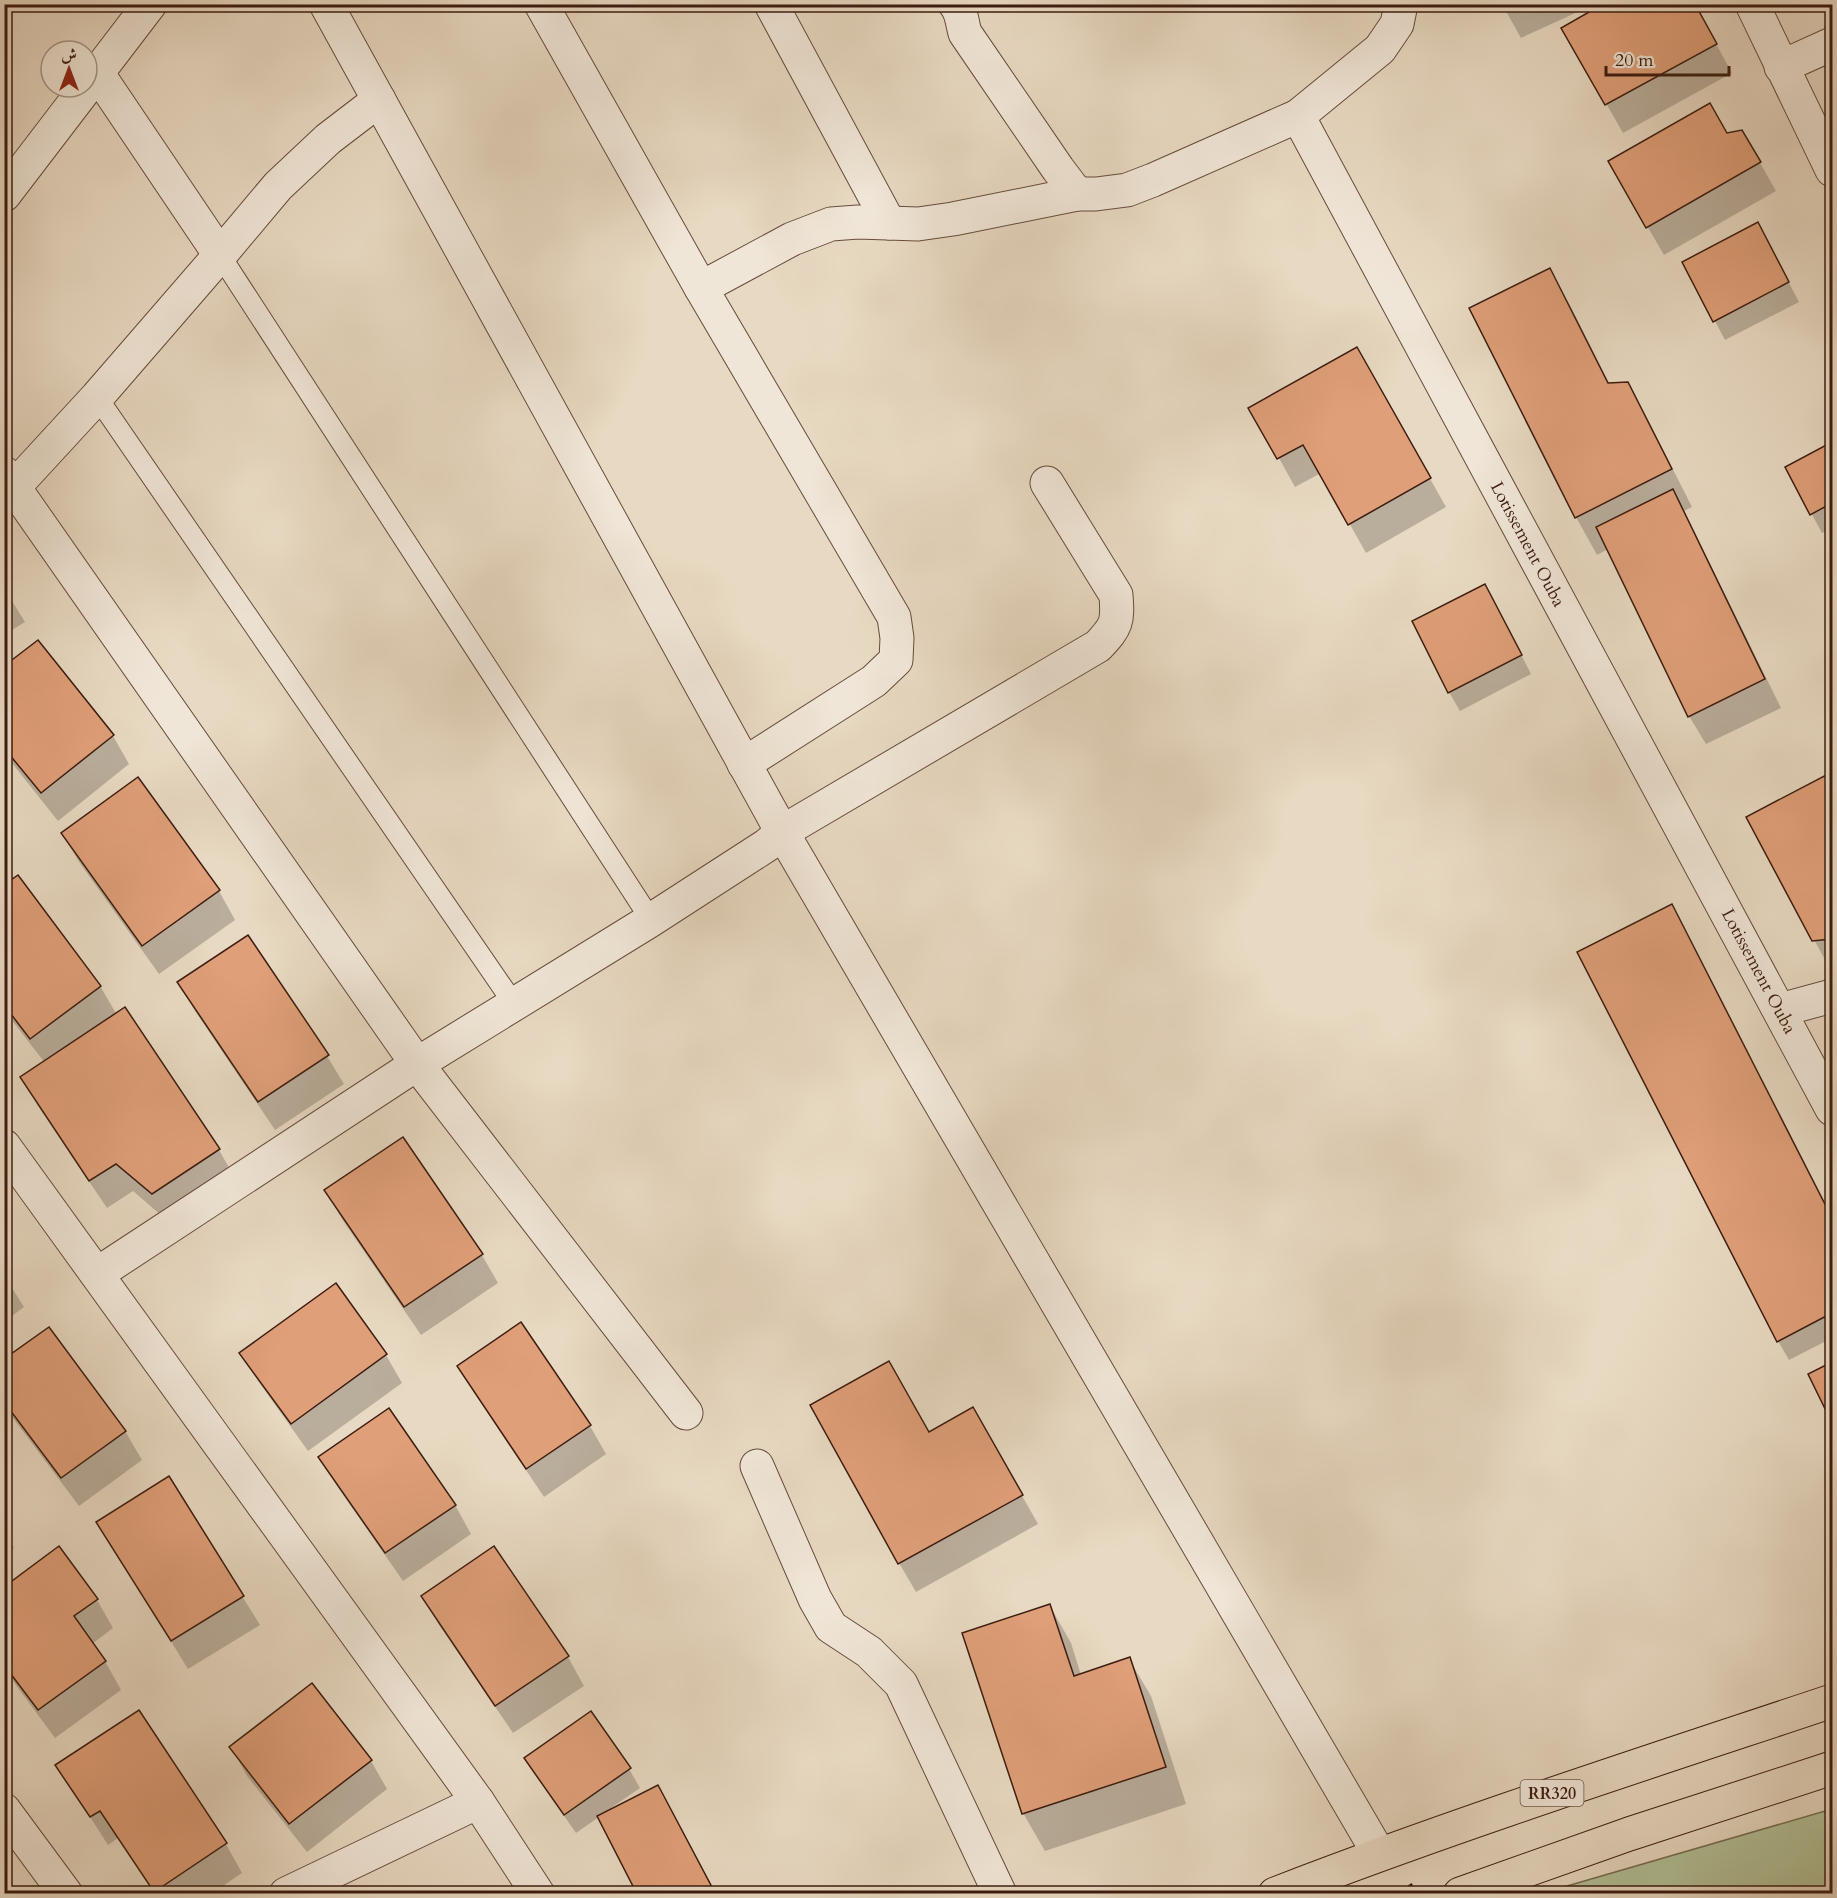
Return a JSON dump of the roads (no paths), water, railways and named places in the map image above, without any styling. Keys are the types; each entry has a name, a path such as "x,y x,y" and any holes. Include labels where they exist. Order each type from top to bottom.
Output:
{"main road":[{"name":"RR320","path":"1275,1893 1530,1801 1833,1701"},
{"path":"1469,1892 1629,1834 1833,1768"}],"street":[{"path":"99,73 150,4"},
{"path":"326,4 782,832 1378,1854"},
{"path":"541,4 701,288 894,616 897,638 896,660 874,681 744,764"},
{"path":"771,4 889,223"},
{"path":"701,288 792,239 831,224 858,222 918,224 1077,194 1127,190 1153,180 1298,116 1380,49 1397,24 1401,4"},
{"path":"1752,4 1833,170"},
{"path":"955,6 965,33 1058,170 1077,194"},
{"path":"1781,67 1833,44"},
{"path":"99,75 220,255"},
{"path":"4,195 79,99"},
{"path":"379,100 328,139 278,186 97,397 10,480 417,1064 686,1413"},
{"name":"Lotissement Ouba","path":"1298,116 1833,1109"},
{"path":"97,1274 417,1064 651,920 782,832 1098,646 1114,629 1117,613 1116,595 1047,483"},
{"path":"1780,1010 1833,996"},
{"path":"4,1146 478,1802 538,1893"},
{"path":"757,1466 815,1599 831,1627 869,1652 901,1684 999,1893"},
{"path":"286,1893 478,1802"},
{"path":"4,1810 66,1893"}],"lane":[{"path":"220,255 651,920"},
{"path":"97,397 514,1004"}]}
